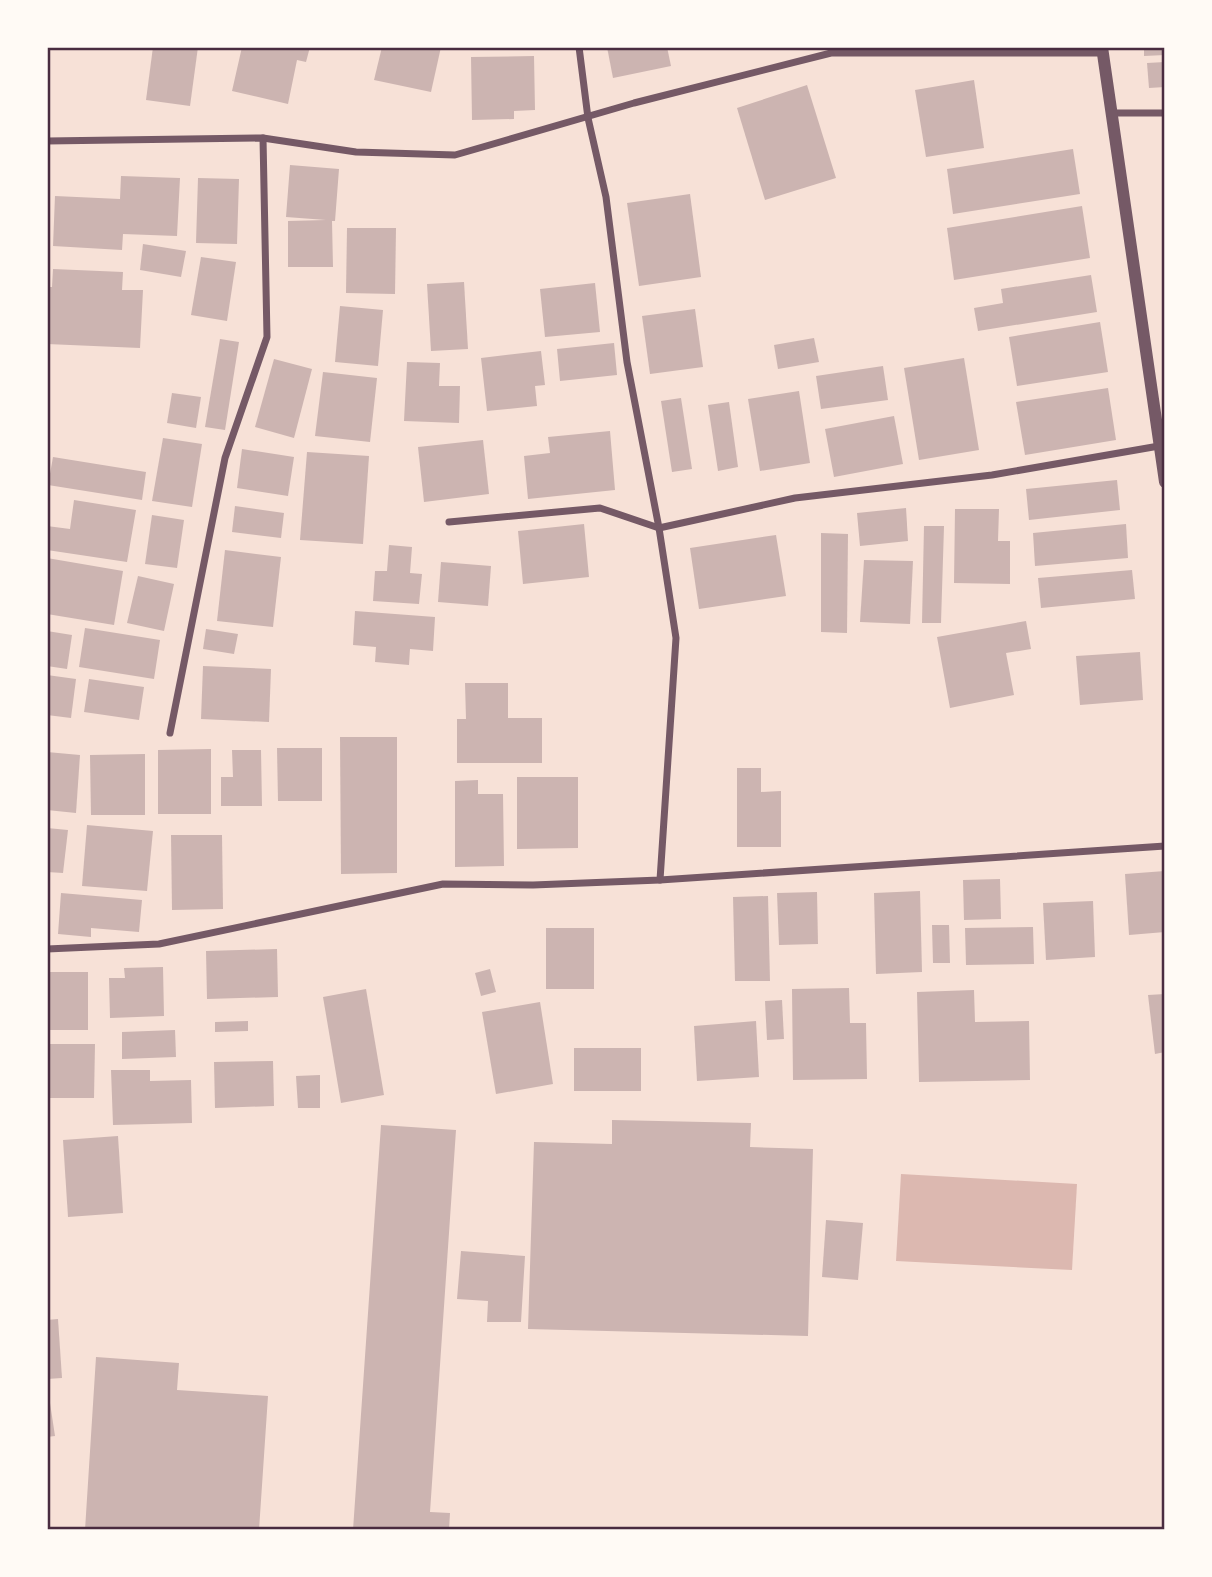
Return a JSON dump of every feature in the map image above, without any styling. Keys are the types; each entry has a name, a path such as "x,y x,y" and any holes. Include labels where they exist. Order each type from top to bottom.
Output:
{"street":[{"path":"579,47 588,118 606,197 627,362 659,528 676,638 660,880"},
{"path":"47,141 263,138 356,152 455,155 634,103 831,53 1103,50 1165,482"},
{"path":"1110,113 1165,113"},
{"path":"170,733 225,458 267,337 263,138"},
{"path":"449,522 600,508 659,528 795,498 992,474 1159,446"},
{"path":"47,949 159,944 443,884 533,885 660,880 1165,846"}],"shaded area":[{"path":"901,1174 1077,1184 1072,1270 896,1261"}],"building":[{"path":"153,47 198,47 190,106 146,100"},
{"path":"242,47 310,47 306,62 297,60 288,104 232,91"},
{"path":"382,47 441,47 431,92 374,80"},
{"path":"607,47 667,47 671,66 613,78"},
{"path":"1144,47 1165,47 1165,55 1144,56"},
{"path":"534,56 535,110 514,111 514,119 472,120 471,57"},
{"path":"1165,62 1165,87 1149,88 1147,63"},
{"path":"974,80 984,148 926,157 915,90"},
{"path":"807,85 836,178 765,200 737,108"},
{"path":"1073,149 1080,194 953,214 947,169"},
{"path":"290,165 339,169 335,221 332,221 333,267 288,267 288,221 326,220 286,217"},
{"path":"121,176 180,178 177,236 123,234 122,250 53,246 55,196 120,199"},
{"path":"198,178 239,179 237,244 196,243"},
{"path":"690,194 701,277 639,286 627,203"},
{"path":"1082,206 1090,258 954,280 947,228"},
{"path":"347,228 396,228 395,294 346,293"},
{"path":"143,244 186,251 181,277 140,270"},
{"path":"201,257 236,262 227,321 191,315"},
{"path":"53,269 123,272 122,290 143,290 140,348 47,344 47,287 52,287"},
{"path":"1091,275 1097,312 978,331 974,308 1003,303 1001,289"},
{"path":"464,282 468,349 431,351 427,284"},
{"path":"595,283 600,332 545,337 540,289"},
{"path":"340,306 383,310 378,366 335,362"},
{"path":"695,309 703,367 650,374 642,316"},
{"path":"1100,322 1108,372 1017,386 1009,337"},
{"path":"814,338 819,362 778,369 774,345"},
{"path":"220,339 239,342 225,430 205,427"},
{"path":"614,343 617,375 560,381 557,349"},
{"path":"541,351 545,385 535,386 537,406 487,411 481,358"},
{"path":"964,358 979,450 919,460 904,368"},
{"path":"274,359 312,369 294,438 255,427"},
{"path":"407,362 440,363 439,386 460,386 459,423 404,421"},
{"path":"883,366 888,400 821,409 816,376"},
{"path":"323,372 377,378 370,442 315,436"},
{"path":"1108,388 1116,440 1025,455 1016,402"},
{"path":"799,391 810,463 760,471 748,399"},
{"path":"172,393 201,397 196,428 167,423"},
{"path":"681,398 692,469 672,472 661,401"},
{"path":"729,402 738,467 718,471 708,405"},
{"path":"894,416 903,464 834,477 825,429"},
{"path":"610,431 615,490 528,499 524,456 550,453 548,437"},
{"path":"163,438 202,444 192,507 152,501"},
{"path":"483,440 489,494 424,502 418,447"},
{"path":"242,449 294,457 288,496 237,488"},
{"path":"307,452 369,456 363,544 300,540"},
{"path":"53,457 146,472 142,500 48,485"},
{"path":"1117,480 1120,510 1029,520 1026,489"},
{"path":"74,500 136,510 127,562 47,550 47,526 70,529"},
{"path":"235,506 284,513 281,538 232,532"},
{"path":"906,508 908,541 860,546 857,513"},
{"path":"955,509 999,509 998,541 1010,541 1010,584 954,583"},
{"path":"152,515 184,520 177,568 145,564"},
{"path":"584,524 589,577 523,584 518,531"},
{"path":"1126,524 1128,558 1035,566 1033,533"},
{"path":"924,526 944,526 941,623 922,623"},
{"path":"821,533 848,534 847,633 821,632"},
{"path":"776,535 786,596 699,609 690,548"},
{"path":"389,545 412,547 410,573 422,574 419,604 373,601 375,571 387,571"},
{"path":"225,550 281,557 273,627 217,621"},
{"path":"47,558 123,571 114,625 47,614"},
{"path":"864,560 913,561 910,624 860,622"},
{"path":"441,562 491,566 488,606 438,602"},
{"path":"1132,570 1135,599 1041,608 1038,578"},
{"path":"138,576 174,584 164,631 127,623"},
{"path":"355,611 435,617 433,651 410,649 409,665 375,662 376,647 353,645"},
{"path":"1026,621 1031,649 1006,653 1014,695 950,708 937,637"},
{"path":"85,628 160,640 154,679 79,667"},
{"path":"206,629 238,634 234,654 203,649"},
{"path":"47,631 72,635 67,669 47,666"},
{"path":"1140,652 1143,700 1080,705 1076,656"},
{"path":"203,666 271,669 269,722 201,719"},
{"path":"47,675 76,679 71,718 47,715"},
{"path":"89,679 144,687 139,720 84,712"},
{"path":"465,683 508,683 508,718 542,718 542,763 457,763 457,719 466,719"},
{"path":"340,737 397,737 397,873 341,874"},
{"path":"277,748 322,748 322,801 278,801"},
{"path":"211,749 211,814 158,814 158,750"},
{"path":"232,750 261,750 262,806 221,806 221,777 233,777"},
{"path":"47,752 80,755 76,813 47,810"},
{"path":"145,754 145,815 91,815 90,755"},
{"path":"737,768 761,768 761,792 781,791 781,847 737,847"},
{"path":"517,777 578,777 578,848 517,849"},
{"path":"478,780 478,794 503,794 504,866 455,867 455,781"},
{"path":"87,825 153,831 147,891 82,886"},
{"path":"47,828 68,830 63,873 47,872"},
{"path":"171,835 222,835 223,909 172,910"},
{"path":"1165,871 1165,932 1129,935 1125,874"},
{"path":"1000,879 1001,919 964,920 963,880"},
{"path":"920,891 922,972 876,974 874,893"},
{"path":"817,892 818,944 779,945 777,893"},
{"path":"61,893 142,900 139,932 91,928 91,937 58,934"},
{"path":"768,896 770,981 735,981 733,897"},
{"path":"1093,901 1095,957 1046,960 1043,903"},
{"path":"932,925 949,925 950,963 933,963"},
{"path":"1033,927 1034,964 966,965 965,928"},
{"path":"546,928 594,928 594,989 546,989"},
{"path":"277,949 278,997 207,999 206,951"},
{"path":"163,967 164,1016 110,1018 109,978 125,978 124,968"},
{"path":"490,969 496,992 481,996 475,973"},
{"path":"47,972 88,972 88,1030 47,1030"},
{"path":"849,988 850,1023 866,1023 867,1079 793,1080 792,989"},
{"path":"366,989 384,1095 341,1103 323,997"},
{"path":"974,990 975,1022 1029,1021 1030,1080 919,1082 917,992"},
{"path":"1165,994 1165,1052 1155,1054 1148,995"},
{"path":"782,1000 784,1039 767,1040 765,1001"},
{"path":"540,1002 553,1084 496,1094 482,1012"},
{"path":"248,1021 248,1031 215,1032 215,1022"},
{"path":"756,1021 759,1077 697,1081 694,1026"},
{"path":"175,1030 176,1057 122,1059 122,1032"},
{"path":"47,1044 95,1044 94,1098 47,1098"},
{"path":"574,1048 641,1048 641,1091 574,1091"},
{"path":"273,1061 274,1106 215,1108 214,1062"},
{"path":"111,1070 150,1070 150,1081 191,1080 192,1123 113,1125"},
{"path":"320,1075 320,1108 298,1108 296,1076"},
{"path":"612,1120 751,1123 750,1147 813,1149 808,1336 528,1329 534,1142 612,1144"},
{"path":"381,1125 456,1130 430,1512 450,1513 449,1530 353,1530"},
{"path":"118,1136 123,1213 68,1217 63,1140"},
{"path":"826,1220 863,1223 858,1280 822,1277"},
{"path":"461,1251 525,1256 521,1322 487,1322 488,1301 457,1299"},
{"path":"58,1319 62,1378 47,1379 47,1320"},
{"path":"96,1357 179,1363 177,1390 268,1396 259,1530 85,1530"},
{"path":"47,1403 50,1403 55,1436 47,1437"}]}
